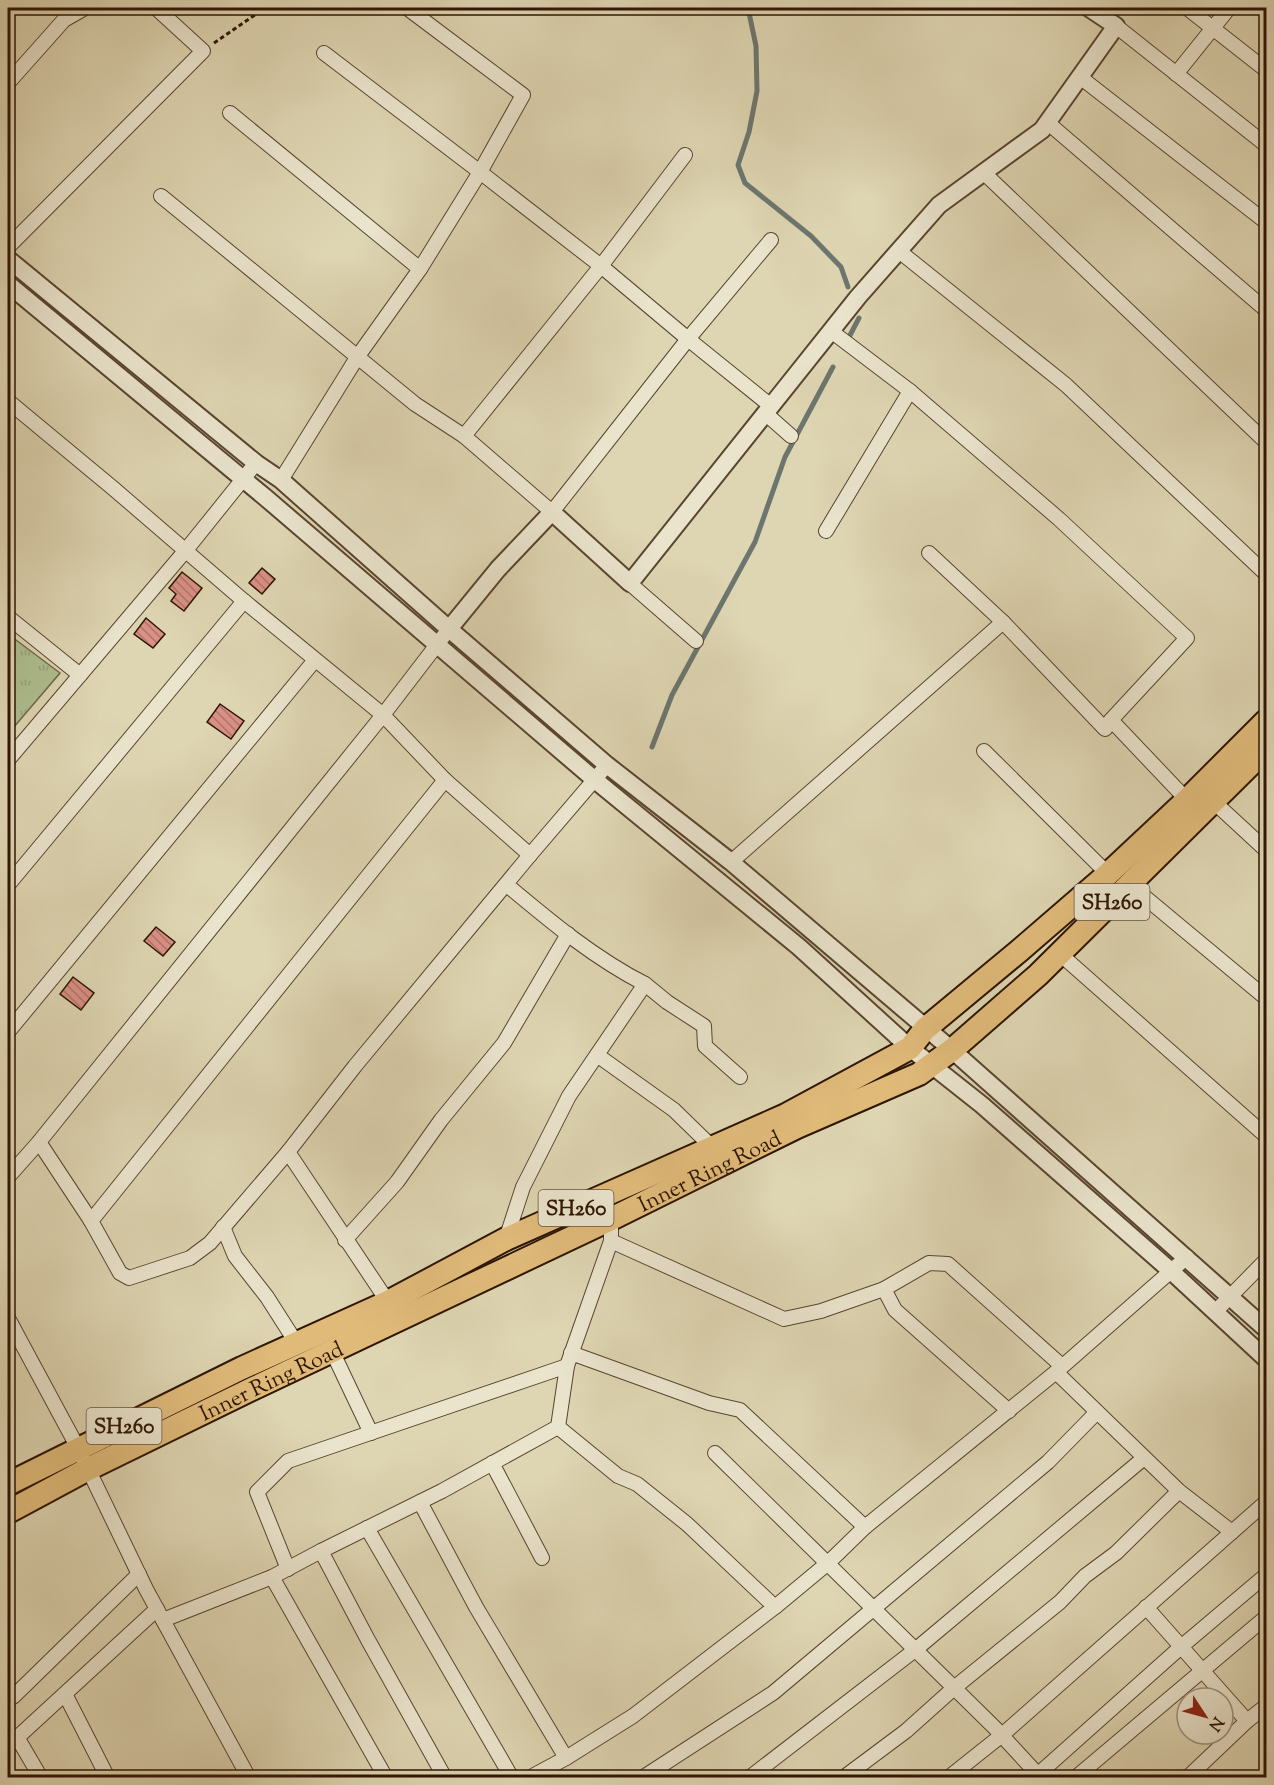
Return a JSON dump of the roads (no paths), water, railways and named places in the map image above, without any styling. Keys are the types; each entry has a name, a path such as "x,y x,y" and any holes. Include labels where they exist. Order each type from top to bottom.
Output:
{"highway":[{"name":"Inner Ring Road","path":"8,1484 242,1368 387,1302 506,1239 786,1115 910,1047 925,1029 1108,873 1187,800 1266,721"},
{"name":"Inner Ring Road","path":"8,1512 87,1469 340,1368 611,1219 797,1127 919,1074 952,1050 1038,975 1266,749"}],"street":[{"path":"8,83 64,20 85,8"},
{"path":"8,247 203,51 156,8"},
{"path":"266,498 281,480 358,356 420,269 480,172 523,94 407,8"},
{"path":"1089,8 1266,145"},
{"path":"1188,8 1266,70"},
{"path":"1176,74 1229,8"},
{"path":"627,581 630,583 831,331 939,205 1042,130 1116,27"},
{"path":"324,53 601,266 768,410 791,436"},
{"path":"1080,77 1266,222"},
{"path":"230,113 420,269"},
{"path":"1047,122 1266,310"},
{"path":"464,436 601,266 685,155"},
{"path":"983,172 1266,442"},
{"path":"161,196 415,404 464,436 696,641"},
{"path":"8,1177 39,1142 383,715 498,568 552,512 688,339 771,240"},
{"path":"899,251 1066,385 1266,574"},
{"path":"8,259 256,463 281,480 607,765 731,862 952,1050 1266,1329"},
{"path":"8,284 266,498 595,780 799,947 910,1047 982,1105 1171,1271 1266,1359"},
{"path":"831,331 910,391 1059,519 1187,638 1105,729 1003,622 929,553"},
{"path":"826,531 910,391"},
{"path":"8,401 244,601 383,715 445,780 530,855"},
{"path":"8,760 186,550 256,463"},
{"path":"8,885 244,601"},
{"path":"8,617 80,675"},
{"path":"710,875 731,862 1003,622"},
{"path":"8,1032 315,660"},
{"path":"1112,720 1187,800"},
{"path":"984,751 1108,873"},
{"path":"39,1142 91,1221 120,1274 129,1278 190,1258 210,1243 288,1152 355,1066 607,765"},
{"path":"91,1221 445,780"},
{"path":"1214,802 1266,850"},
{"path":"1129,884 1266,998"},
{"path":"507,885 614,968 645,984 667,1002 704,1026 705,1046 740,1077"},
{"path":"345,1240 397,1182 441,1120 504,1043 568,934"},
{"path":"1060,954 1266,1136"},
{"path":"506,1239 523,1187 569,1096 645,984"},
{"path":"597,1055 674,1110 713,1148"},
{"path":"288,1152 387,1302"},
{"path":"558,1427 569,1359 611,1241 611,1219"},
{"path":"222,1227 235,1256 267,1297 297,1344"},
{"path":"611,1241 784,1320 821,1311 884,1289 929,1263 948,1264 1059,1369 1097,1412 1144,1458 1179,1491 1232,1532"},
{"path":"529,1778 633,1716 775,1607 828,1563 865,1527 1009,1411 1187,1257"},
{"path":"1215,1312 1266,1260"},
{"path":"884,1289 895,1310 1009,1411"},
{"path":"8,1318 78,1449 138,1574 249,1778"},
{"path":"288,1569 257,1492 288,1461 371,1433 569,1359 709,1403 740,1410 865,1527"},
{"path":"340,1368 371,1433"},
{"path":"642,1778 773,1693 1048,1462 1097,1412"},
{"path":"41,1778 13,1741 160,1614 272,1577 420,1502 558,1427"},
{"path":"558,1427 618,1476 637,1484 687,1524 775,1607"},
{"path":"715,1453 1002,1735 1038,1777 1182,1646 1266,1575"},
{"path":"749,1778 915,1650 1144,1458"},
{"path":"492,1464 542,1558"},
{"path":"843,1778 906,1731 954,1688 1060,1602 1085,1576 1116,1553 1179,1491"},
{"path":"420,1502 476,1607 566,1758"},
{"path":"948,1778 1002,1735 1266,1502"},
{"path":"367,1528 512,1778"},
{"path":"321,1551 445,1778"},
{"path":"8,1700 56,1657 138,1574"},
{"path":"272,1577 386,1778"},
{"path":"1146,1607 1247,1721"},
{"path":"1075,1778 1266,1617"},
{"path":"65,1694 108,1778"},
{"path":"1187,1778 1266,1706"}],"waterway":[{"path":"748,8 756,46 757,91 749,132 738,165 745,183 811,236 841,267 848,287"},
{"path":"847,341 859,318"},
{"path":"652,747 672,695 755,542 785,457 833,367"}]}
